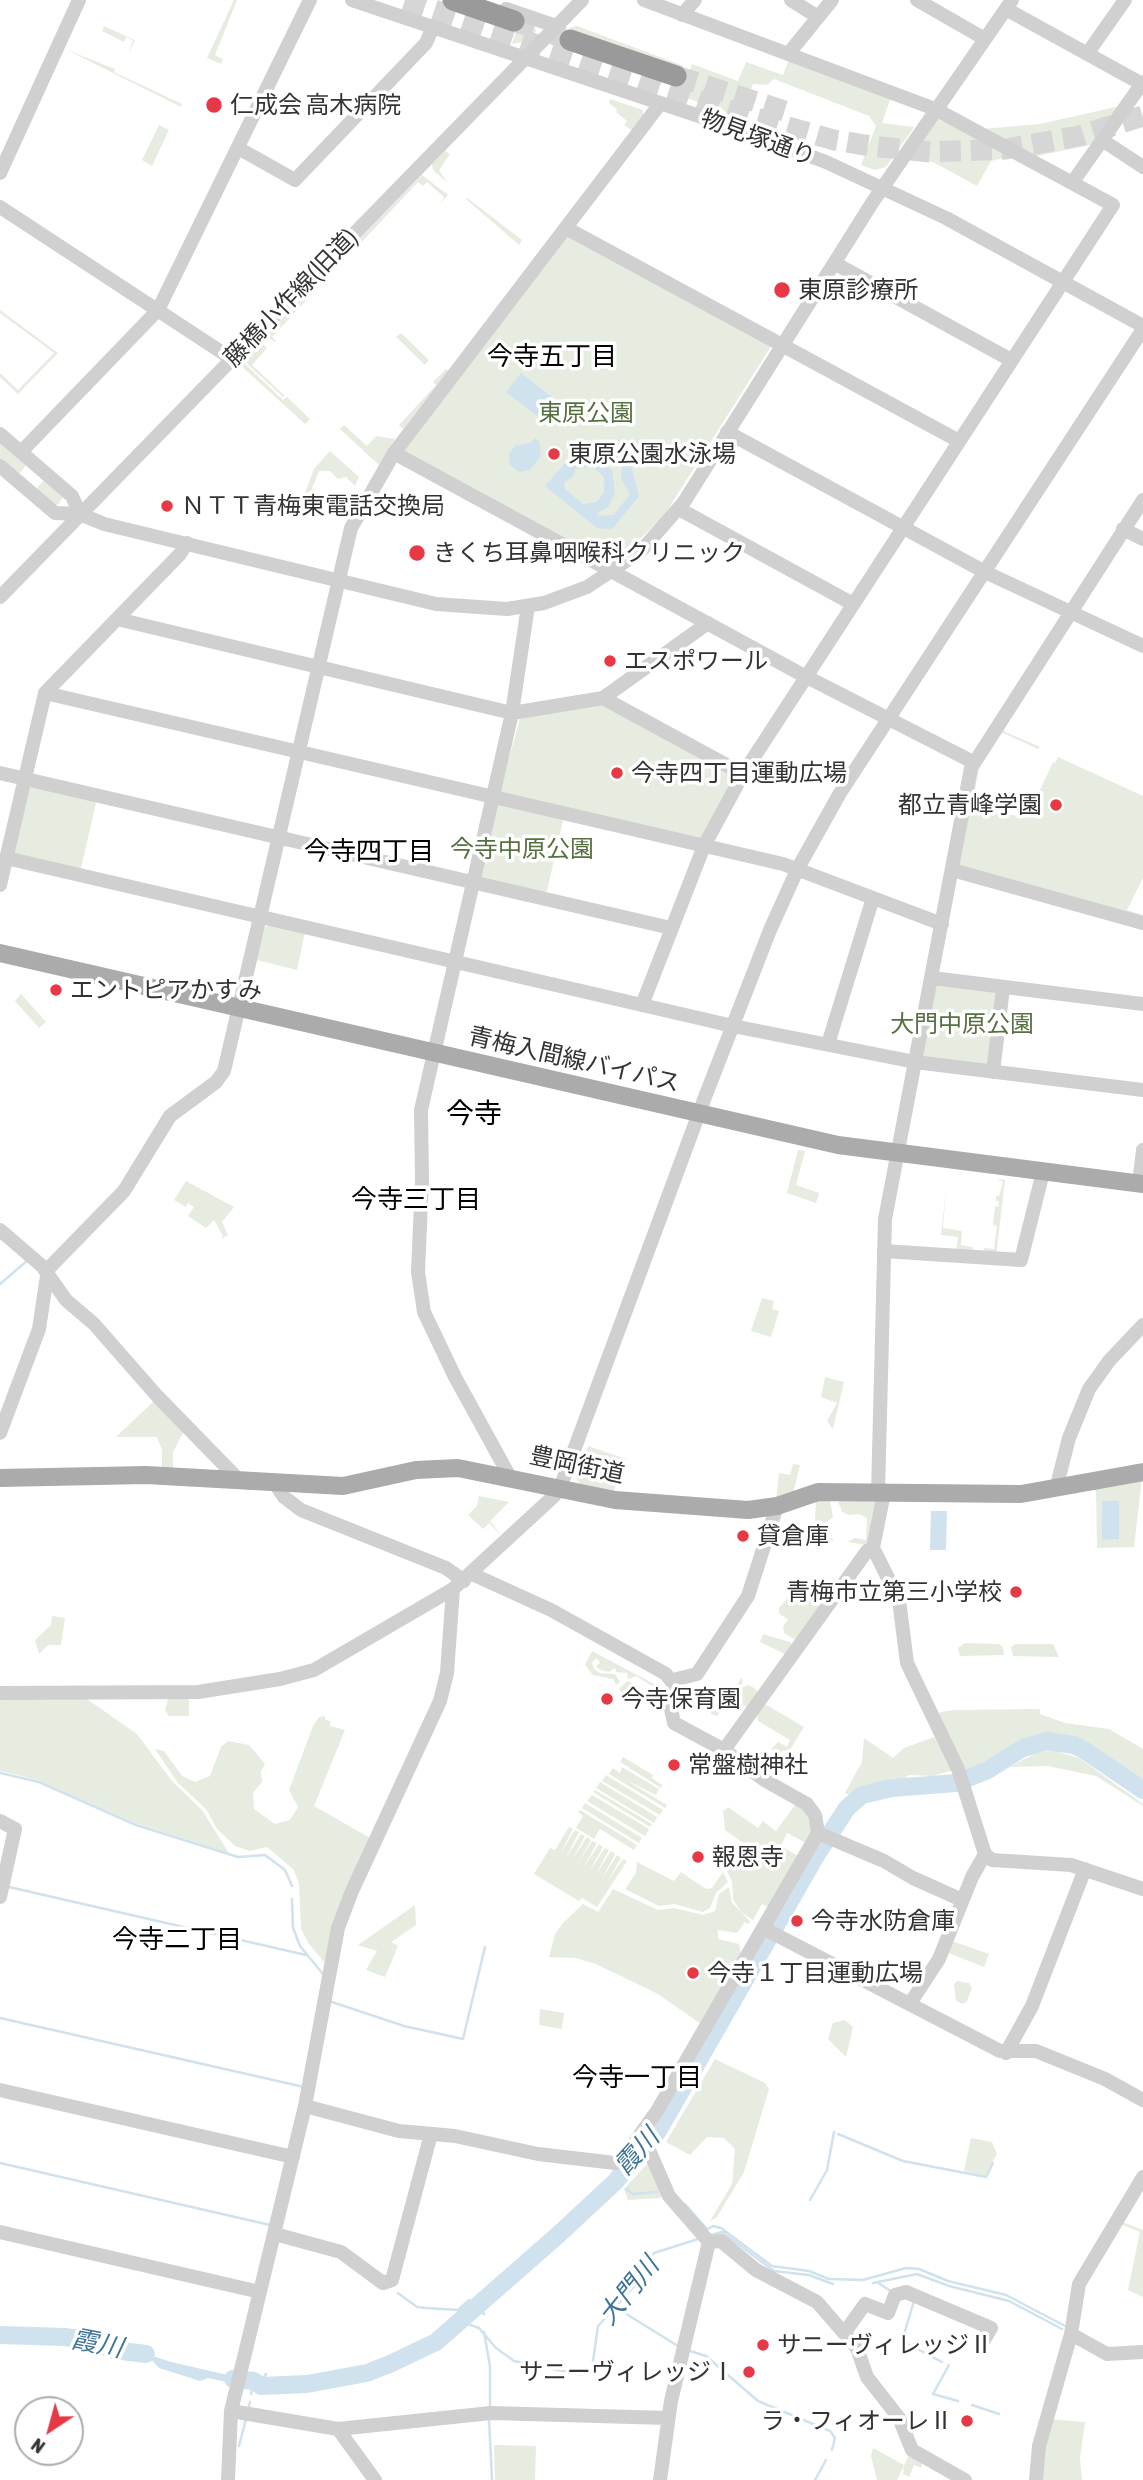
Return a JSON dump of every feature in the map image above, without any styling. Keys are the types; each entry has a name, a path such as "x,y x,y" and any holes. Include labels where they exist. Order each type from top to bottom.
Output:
{"highway":[{"path":"453,0 514,21"},
{"path":"563,33 676,76"}],"main road":[{"name":"青梅入間線バイパス","path":"0,953 838,1145 1141,1183"},
{"name":"豊岡街道","path":"0,1478 104,1475 238,1479 343,1486 436,1468 480,1470 615,1500 748,1510 778,1506 813,1493 1021,1494 1143,1472"}],"street":[{"path":"0,173 79,0"},
{"path":"21,452 158,310 310,0"},
{"name":"物見塚通り","path":"352,0 769,140 882,187 1143,327"},
{"path":"478,0 563,33"},
{"name":"藤橋小作線(旧道)","path":"0,597 526,59 563,33 582,0"},
{"path":"642,1005 704,846 743,774 1113,205 935,109 644,0"},
{"path":"682,15 695,0"},
{"path":"791,0 818,17"},
{"path":"789,53 832,0"},
{"path":"917,0 985,39"},
{"path":"1087,54 1125,0"},
{"path":"1,469 55,513 80,514 91,520 459,608 528,606 576,592 614,572 645,548 679,509 882,187 1009,5 1087,54 1142,83 1072,183"},
{"path":"237,148 295,180 426,43 433,27"},
{"path":"0,1433 39,1329 48,1269 124,1191 170,1116 222,1077 351,528 394,453 660,104"},
{"path":"1102,140 1143,167"},
{"path":"0,207 232,359"},
{"path":"566,228 960,441"},
{"path":"834,263 1011,360"},
{"path":"0,1693 187,1693 280,1679 324,1665 463,1582 559,1488 698,1115 798,868 840,793 1143,327"},
{"path":"727,432 985,572 1143,646"},
{"path":"0,434 72,496 80,514"},
{"path":"394,453 806,677 973,762"},
{"path":"1143,499 973,762 885,1219 881,1493 873,1548 899,1600 907,1663 958,1769 985,1854 992,1860 1046,1861 1085,1868 1143,1889"},
{"path":"679,509 853,604"},
{"path":"1124,530 1143,539"},
{"path":"0,885 45,693 187,543"},
{"path":"510,1477 454,1377 424,1312 420,1297 418,1272 422,1179 421,1110 512,713 528,606"},
{"path":"117,619 512,713 603,698 708,623"},
{"path":"45,693 798,868 942,924"},
{"path":"603,698 743,774"},
{"path":"0,773 671,928"},
{"path":"6,858 733,1026 915,1062 1143,1090"},
{"path":"952,870 1143,923"},
{"path":"828,1044 873,898"},
{"path":"932,978 1143,1004"},
{"path":"993,1072 1003,988"},
{"path":"1141,1183 1143,1150"},
{"path":"884,1251 1021,1261 1043,1172"},
{"path":"0,1230 25,1249 66,1300 94,1324 158,1397 238,1479"},
{"path":"1056,1489 1069,1438 1089,1389 1109,1361 1143,1325"},
{"path":"274,1482 284,1497 301,1510 446,1568 463,1582 551,1610 673,1680 697,1674 748,1596 778,1506"},
{"path":"724,1750 867,1551 873,1548"},
{"path":"228,2480 231,2411 305,2106 340,1921 440,1701 463,1582"},
{"path":"305,2106 399,2131 608,2164 619,2161 643,2136 820,1833 816,1815 807,1804 766,1781 724,1750 674,1723 673,1680"},
{"path":"0,1821 15,1829 0,1896"},
{"path":"820,1833 962,1900"},
{"path":"911,2003 939,1959 962,1900 985,1854"},
{"path":"1006,2053 1035,2000 1085,1868"},
{"path":"764,1929 1006,2053 1036,2051 1105,2079 1143,2100"},
{"path":"0,2091 293,2157"},
{"path":"275,2234 341,2252 383,2283 392,2280 431,2134"},
{"path":"643,2136 669,2196 705,2238 721,2241 757,2270 817,2302 857,2348 867,2378 899,2418 912,2450 965,2480"},
{"path":"1036,2480 1046,2415 1070,2334 1076,2293 1084,2273 1143,2177"},
{"path":"0,2232 260,2292"},
{"path":"660,2480 668,2418 685,2350 705,2238"},
{"path":"845,2332 865,2304 888,2313 895,2295 906,2292 991,2328 984,2340"},
{"path":"1070,2334 1107,2354 1143,2352"},
{"path":"231,2411 338,2429 491,2413 668,2418"},
{"path":"338,2429 376,2480"}],"green space":[{"path":"234,0 237,0 215,55 223,59 221,64 207,58"},
{"path":"520,19 534,24 536,31 527,41 512,44"},
{"path":"104,26 135,40 128,55 133,40 126,37 124,42 102,31"},
{"path":"577,26 684,66 682,69 569,31 557,60 554,45 571,27"},
{"path":"67,50 115,69 114,72 182,104 181,107"},
{"path":"789,59 891,97 882,123 914,127 886,167 875,170 861,165 876,126 869,116 774,79 767,85 753,84 741,117 681,96 692,64 738,81 746,62 783,75"},
{"path":"610,99 643,110 644,117 633,131 624,125 627,121 609,103"},
{"path":"1120,106 1094,144 1033,157 982,129 1040,124"},
{"path":"938,119 1013,156 991,161 977,186 933,162 910,160"},
{"path":"159,125 169,130 152,166 142,160"},
{"path":"445,151 450,154 439,170 447,182 433,170 432,164"},
{"path":"422,175 448,195 441,203 444,197 427,182 423,186 418,182 357,247 354,244"},
{"path":"466,199 522,240 519,245"},
{"name":"東原公園","path":"571,236 769,344 770,348 665,514 623,556 608,563 405,453 404,449 567,237"},
{"path":"327,272 330,275 272,337 276,341 274,342 266,334"},
{"path":"0,310 58,353 18,394 0,377 0,373 18,390 54,353 0,313"},
{"path":"401,333 429,360 425,365 396,337"},
{"path":"259,341 267,348 252,365 284,395 283,397 242,359"},
{"path":"241,360 283,400 287,397 310,419 305,424 238,363"},
{"path":"446,369 448,371 403,429 399,425 436,385 433,382"},
{"path":"344,425 367,446 376,436 395,439 379,465 340,429"},
{"path":"0,438 28,463 18,475 0,460"},
{"path":"330,451 359,477 355,486 346,477 338,479 330,471 319,471 312,488 314,494 343,506 344,510 339,512 306,504 303,498 314,469"},
{"path":"46,478 63,496 59,504 55,505 35,490"},
{"name":"今寺四丁目運動広場","path":"601,704 735,776 703,839 503,795 500,791 520,718"},
{"path":"999,729 1040,747 1038,749 1001,732 979,768 972,807 1027,818 1053,762 1055,763 1058,757 1143,796 1143,878 1127,910 1143,915 1143,918 961,868 958,864 976,767"},
{"path":"28,787 94,799 96,803 81,868 77,870 13,852"},
{"name":"今寺中原公園","path":"500,804 559,817 563,821 547,891 542,894 483,880 481,876 496,806"},
{"path":"269,924 305,932 297,970 257,960 265,928"},
{"name":"大門中原公園","path":"939,983 997,991 987,1066 924,1059 922,1055 935,987"},
{"path":"21,994 46,1022 39,1028 15,1001"},
{"path":"798,1150 805,1151 796,1185 819,1193 816,1203 787,1193"},
{"path":"997,1179 1005,1180 996,1257 983,1256 984,1248 994,1249 997,1226 993,1225 995,1206 998,1207 999,1201 996,1201 996,1196 999,1196 1003,1182"},
{"path":"186,1181 234,1207 222,1222 228,1235 221,1239 223,1236 214,1220 206,1228 188,1216 194,1207 188,1203 186,1207 174,1200"},
{"path":"946,1190 943,1228 962,1231 961,1245 973,1247 972,1255 956,1253 958,1237 941,1235"},
{"path":"762,1298 774,1301 772,1309 779,1311 771,1337 751,1331"},
{"path":"825,1377 844,1382 833,1429 827,1421 837,1403 821,1397"},
{"path":"155,1400 185,1429 173,1452 173,1471 162,1470 162,1450 157,1437 116,1437"},
{"path":"588,1446 626,1459 614,1491 582,1488 576,1477"},
{"path":"793,1464 800,1465 793,1494 776,1500 779,1473 790,1475"},
{"path":"1142,1478 1134,1547 1097,1548 1096,1490 1090,1489"},
{"path":"479,1496 509,1502 490,1521 501,1535 489,1523 483,1529 468,1515 477,1506"},
{"path":"816,1500 830,1500 833,1517 821,1527 826,1538 833,1538 832,1542 814,1538"},
{"path":"879,1500 867,1545 847,1542 855,1538 866,1540 867,1518 842,1512 838,1501"},
{"path":"795,1589 820,1606 796,1640 784,1633 783,1626 788,1620 779,1613 779,1608"},
{"path":"52,1616 65,1618 61,1645 48,1645 39,1654 35,1640 51,1625"},
{"path":"763,1634 793,1645 787,1655 760,1642"},
{"path":"965,1643 999,1644 1003,1647 1004,1655 960,1656 958,1648"},
{"path":"1015,1644 1053,1644 1059,1657 1013,1656 1011,1647"},
{"path":"592,1651 654,1684 657,1689 636,1676 628,1679 627,1673 616,1672 615,1668 609,1672 600,1670 596,1666 600,1663 597,1658 592,1662 594,1669 600,1673 615,1674 620,1682 616,1685 613,1679 593,1675 585,1665"},
{"path":"741,1678 743,1680 740,1688 749,1685 757,1690 756,1698 749,1707 731,1696"},
{"path":"627,1681 633,1683 636,1688 630,1697 623,1696 619,1689"},
{"path":"708,1690 730,1699 717,1716 711,1714"},
{"path":"84,1697 137,1734 171,1780 202,1810 229,1853 135,1823 38,1780 0,1771 0,1698"},
{"path":"168,1698 189,1698 189,1716 169,1716 165,1710"},
{"path":"763,1703 804,1727 788,1753 783,1750 778,1756 771,1749 778,1742 787,1747 790,1740 758,1721 757,1714"},
{"path":"1040,1709 1040,1714 1065,1723 1109,1729 1143,1749 1143,1782 1081,1741 1058,1736 1028,1739 985,1764 966,1770 939,1715 940,1712 955,1710"},
{"path":"325,1716 325,1720 330,1721 330,1726 345,1730 314,1806 372,1839 324,1962 301,1929 299,1884 294,1870 267,1847 250,1851 235,1846 217,1829 206,1809 178,1783 155,1749 164,1751 182,1776 195,1782 210,1776 221,1747 228,1741 249,1745 265,1764 261,1771 262,1782 253,1793 254,1809 275,1824 290,1820 298,1807 289,1790 313,1726 319,1717"},
{"path":"934,1737 954,1770 932,1776 909,1775 900,1782 886,1782 851,1796 845,1793 862,1762 864,1738 893,1758 904,1748"},
{"path":"1052,1750 1079,1758 1143,1806 1096,1776 1048,1766 1010,1767 1034,1754"},
{"path":"623,1757 653,1775 652,1778 662,1785 661,1788 620,1762"},
{"path":"622,1767 659,1789 656,1795 626,1780 667,1805 665,1808 609,1774 613,1768 620,1773"},
{"path":"606,1775 663,1810 660,1815 602,1781"},
{"path":"600,1782 657,1817 654,1823 596,1788"},
{"path":"595,1790 652,1824 650,1827 593,1792"},
{"path":"592,1795 649,1829 645,1836 587,1801"},
{"path":"585,1803 642,1838 639,1843 582,1808"},
{"path":"796,1804 807,1813 811,1832 806,1843 787,1833 781,1846 798,1856 768,1907 762,1904 753,1920 741,1912 733,1899 732,1882 726,1869 746,1845 725,1830 723,1811 728,1807 758,1828 763,1821 776,1831"},
{"path":"580,1810 637,1845 634,1850 600,1829 594,1839 576,1828 583,1816 578,1812"},
{"path":"569,1827 573,1829 560,1854 575,1830 579,1832 566,1858 581,1834 585,1836 571,1861 587,1837 591,1840 577,1865 592,1841 597,1843 583,1868 599,1844 603,1847 589,1872 605,1848 609,1850 595,1876 611,1851 615,1854 602,1879 617,1855 621,1858 607,1882 623,1859 627,1861 597,1907 582,1898 579,1901 534,1874 550,1848 555,1850"},
{"path":"637,1862 674,1881 681,1872 706,1889 712,1888 723,1872 728,1882 716,1893 710,1908 703,1912 674,1904 659,1906 625,1889 636,1873"},
{"path":"729,1887 732,1903 750,1924 745,1922 737,1933 718,1930 718,1939 739,1944 741,1955 701,2024 658,1994 596,1964 576,1958 549,1957 555,1934 563,1923 583,1904 598,1912 613,1889 658,1910 674,1908 703,1915 715,1911 719,1894"},
{"path":"415,1905 416,1925 391,1942 398,1946 385,1977 366,1970 377,1951 358,1945"},
{"path":"949,1940 989,1954 984,1967 944,1951"},
{"path":"957,1981 969,1983 972,1988 963,2004 956,2001 954,1984"},
{"path":"540,2009 564,2013 562,2029 539,2025"},
{"path":"845,2020 853,2027 846,2057 828,2039 833,2023"},
{"path":"715,2059 765,2083 769,2089 744,2172 717,2217 710,2221 732,2184 735,2149 724,2138 707,2137 690,2155 666,2142"},
{"path":"971,2138 992,2142 997,2154 985,2176 964,2171"},
{"path":"648,2163 662,2194 660,2198 628,2200 624,2189"},
{"path":"1122,2222 1143,2230 1143,2297 1128,2290 1140,2232 1120,2224"},
{"path":"1050,2419 1085,2422 1080,2458 1082,2480 1040,2480"},
{"path":"494,2445 536,2446 535,2480 495,2480"},
{"path":"873,2448 904,2465 910,2453 922,2463 921,2468 914,2465 909,2477 903,2474 904,2466 897,2480 877,2480 871,2456"}],"water":[{"path":"521,373 552,397 537,416 506,392"},
{"path":"535,438 539,441 541,456 530,470 519,472 510,465 509,454 515,446 531,443"},
{"path":"604,451 605,454 619,452 629,459 639,496 613,528 608,529 597,528 545,486 569,459 597,455","holes":["616,460 622,465 621,479 630,494 614,515 600,516 597,513 608,507 615,493 612,470 605,464","592,466 604,477 604,492 597,502 583,504 565,489 564,483 574,475 575,469"]},
{"path":"1102,1501 1119,1501 1119,1539 1102,1540"},
{"path":"931,1511 947,1511 946,1550 930,1550"},
{"path":"129,2348 171,2362 254,2381 231,2383 208,2378 200,2381 159,2368 150,2358 123,2350"}],"waterway":[{"path":"0,1284 28,1260"},
{"name":"霞川","path":"233,2379 254,2381 261,2386 307,2384 367,2373 392,2363 436,2342 558,2235 615,2182 658,2131 817,1854 847,1808 862,1795 892,1788 956,1783 988,1770 1023,1748 1047,1741 1074,1745 1084,1750 1143,1790"},
{"path":"0,1773 39,1782 136,1825 238,1857 265,1855 285,1870 292,1886"},
{"path":"9,1887 306,1955"},
{"path":"292,1899 293,1928 300,1946 323,1974"},
{"path":"329,2001 404,2026 463,2039 485,1947"},
{"path":"0,2018 304,2087"},
{"path":"810,2200 827,2170 834,2132"},
{"path":"838,2134 903,2161 986,2177 993,2163"},
{"path":"0,2163 270,2225"},
{"name":"霞川","path":"621,2175 624,2181"},
{"path":"627,2189 632,2194 657,2192"},
{"path":"685,2204 706,2228"},
{"name":"大門川","path":"704,2231 713,2226 721,2228 772,2266 809,2271 829,2279 863,2280 906,2268 919,2269 948,2281 1006,2295 1065,2326"},
{"name":"大門川","path":"711,2235 722,2232 774,2271 809,2275 833,2284"},
{"name":"大門川","path":"462,2322 479,2328 496,2348 514,2361 582,2375 592,2368 598,2326 638,2282 654,2253 698,2239"},
{"path":"873,2283 917,2274 949,2286 1009,2301 1062,2329"},
{"path":"877,2282 892,2292"},
{"path":"398,2293 417,2307 426,2308 458,2310 469,2300"},
{"path":"914,2301 902,2341 942,2362"},
{"name":"霞川","path":"472,2302 484,2314"},
{"path":"615,2307 678,2346"},
{"path":"484,2332 490,2366 490,2407"},
{"name":"霞川","path":"0,2335 65,2337 90,2341 114,2350 146,2354"},
{"path":"687,2350 706,2356 758,2401 830,2431 835,2438 832,2450"},
{"path":"949,2365 933,2394 958,2401"},
{"name":"霞川","path":"251,2394 254,2381 262,2380 266,2374"},
{"path":"248,2410 250,2402"},
{"path":"972,2405 999,2414"},
{"path":"489,2418 492,2480"},
{"path":"239,2446 246,2419"},
{"path":"815,2480 826,2460"}],"tunnel":[{"path":"405,0 728,110 834,140 871,146 930,152 1006,149 1079,136 1143,116"},
{"path":"514,21 568,39"},
{"path":"676,76 794,114"}],"place":[{"name":"仁成会 高木病院","path":"214,105"},
{"name":"東原診療所","path":"782,290"},
{"name":"東原公園水泳場","path":"554,454"},
{"name":"ＮＴＴ青梅東電話交換局","path":"167,506"},
{"name":"きくち耳鼻咽喉科クリニック","path":"417,553"},
{"name":"エスポワール","path":"610,661"},
{"name":"今寺四丁目運動広場","path":"617,773"},
{"name":"都立青峰学園","path":"1056,805"},
{"name":"エントピアかすみ","path":"56,990"},
{"name":"貸倉庫","path":"743,1536"},
{"name":"青梅市立第三小学校","path":"1016,1592"},
{"name":"今寺保育園","path":"607,1699"},
{"name":"常盤樹神社","path":"674,1765"},
{"name":"報恩寺","path":"698,1857"},
{"name":"今寺水防倉庫","path":"797,1921"},
{"name":"今寺１丁目運動広場","path":"693,1973"},
{"name":"サニーヴィレッジⅡ","path":"763,2345"},
{"name":"サニーヴィレッジⅠ","path":"749,2372"},
{"name":"ラ・フィオーレⅡ","path":"967,2421"}],"district":[{"name":"今寺五丁目","path":"552,357"},
{"name":"今寺四丁目","path":"369,852"},
{"name":"今寺","path":"474,1114"},
{"name":"今寺三丁目","path":"416,1200"},
{"name":"今寺二丁目","path":"177,1940"},
{"name":"今寺一丁目","path":"637,2078"}]}
